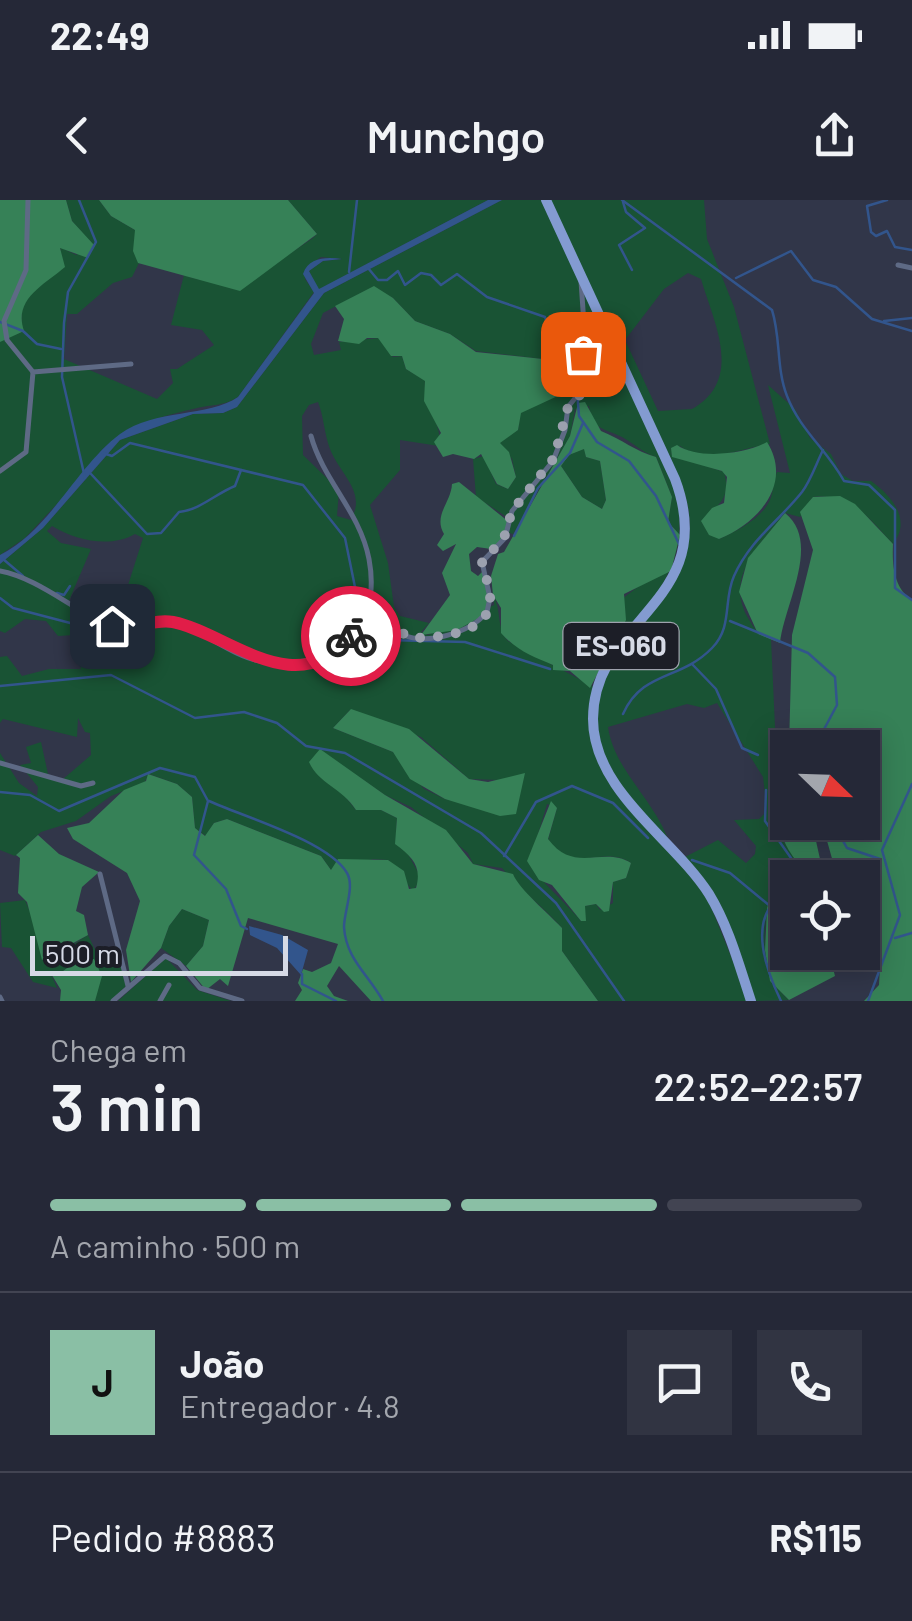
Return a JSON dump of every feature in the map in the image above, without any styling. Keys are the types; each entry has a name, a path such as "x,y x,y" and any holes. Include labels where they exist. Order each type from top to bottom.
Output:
{"main road":[{"name":"ES-060","path":"546,200 675,479 686,534 672,580 602,677 593,714 595,740 616,783 709,894 729,936 750,1001"}],"street":[{"path":"0,472 26,452 33,372 7,340 4,321 26,270 28,200"},
{"path":"898,265 912,268"},
{"path":"369,611 410,638 460,631 487,612 490,598 482,562 504,538 512,511 553,461 564,433 568,407 588,382 578,286 583,279"},
{"path":"33,372 130,364"},
{"path":"0,571 115,628 174,622 259,661 303,662 326,657 346,643 369,611 366,548 342,490 319,462 311,436"},
{"path":"0,763 81,786 93,784"},
{"path":"100,874 128,986"},
{"path":"112,1001 165,956 179,963 198,988 242,1001"},
{"path":"160,1001 169,985"}],"green space":[{"path":"0,200 66,200 72,221 94,245 88,258 60,248 65,267 27,301 22,320 24,331 0,342"},
{"path":"66,200 99,200 111,216 135,230 139,263 132,277 113,283 77,314 67,314 64,359 157,399 173,383 170,369 177,369 214,345 202,330 171,325 184,275 201,280 234,279 266,267 313,238 317,234 288,200 488,200 318,290 309,271 323,261 342,259 321,257 307,267 305,279 314,292 238,397 162,417 118,437 25,538 0,555 0,342 21,326 29,296 62,259 60,247 76,255 93,245 72,221"},
{"path":"99,200 288,200 317,234 240,291 138,263 133,251 135,230 111,216"},
{"path":"502,200 542,200 675,487 679,514 679,538 665,580 607,659 624,618 622,599 639,586 676,530 668,522 672,497 656,457 600,427 589,406 575,409 570,436 513,534 506,532 507,517 476,497 473,459 484,456 496,484 508,489 516,477 512,459 499,443 503,436 518,430 520,413 566,379 562,368 543,359 476,351 450,334 415,321 393,298 379,291 365,291 323,313 311,344 314,355 341,350 339,342 379,338 393,357 402,356 406,369 425,380 439,446 400,440 400,470 370,505 388,563 394,607 400,616 429,623 421,632 428,635 494,605 493,595 508,641 594,687 603,766 705,892 749,1001 598,1001 562,951 562,928 502,868 473,864 468,853 411,807 385,795 320,750 326,782 339,789 356,810 381,810 397,818 396,832 421,878 413,891 388,860 373,859 331,870 321,856 227,819 214,823 206,836 195,828 192,797 177,784 149,774 144,783 111,796 76,821 41,832 15,856 0,850 0,753 19,783 37,796 38,787 20,765 31,763 26,747 41,742 48,774 62,780 91,755 90,733 85,732 78,718 77,737 3,719 0,723 0,657 7,656 22,676 49,669 81,669 74,635 58,636 46,621 25,619 5,633 0,631 0,564 43,528 120,440 193,414 223,413 237,407 324,293","holes":["318,402 330,449 354,492 351,520 337,516 339,490 303,455 302,416 309,405","52,526 72,536 105,542 135,534 143,538 115,626 68,603 91,549 61,543 47,531","350,710 421,737 469,779 499,780 521,789 515,814 445,799 424,789 393,752 333,728","547,804 557,808 548,840 558,851 579,858 610,856 631,863 626,878 613,882 613,903 600,910 596,904 585,906 581,921 530,861"]},
{"path":"550,200 704,200 707,239 734,307 770,444 713,455 690,452 680,446 671,454 724,472 725,495 702,523 719,539 757,517 768,504 777,472 790,473 768,385 795,409 810,438 831,454 841,474 853,481 871,481 892,501 900,517 901,526 893,544 849,503 813,497 800,517 785,513 756,549 740,588 748,618 757,631 771,639 775,730 770,730 770,840 782,840 797,860 770,860 765,942 772,976 789,1000 755,1001 742,959 683,858 718,840 746,863 755,854 756,846 734,820 759,819 767,811 763,777 717,703 704,708 687,704 608,727 618,757 669,842 619,782 598,741 595,706 605,675 668,589 684,558 690,523 681,484","holes":["688,273 701,279 717,331 721,366 708,397 692,409 658,411 625,340 664,289"]},
{"path":"374,286 393,298 415,321 450,334 476,352 543,359 564,370 562,394 521,413 518,430 500,443 509,452 516,477 508,489 497,484 481,454 474,459 453,454 443,457 434,442 441,433 424,401 425,381 406,369 402,356 391,356 378,338 367,338 359,344 338,341 344,319 335,306"},
{"path":"585,402 601,431 656,457 672,497 668,522 680,535 671,571 624,594 626,620 590,688 570,671 553,670 553,665 519,648 501,633 501,608 493,595 491,576 498,554 504,552 570,436 578,403","holes":["584,449 586,457 600,461 606,500 602,509 582,497 561,466 569,455"]},
{"path":"767,442 776,472 768,500 734,532 719,539 709,535 701,521 712,508 724,503 727,477 722,471 672,457 671,448 677,445 697,453 722,454"},
{"path":"585,448 586,457 600,461 606,500 602,509 582,497 561,466 569,455"},
{"path":"459,482 509,522 501,541 491,549 477,547 469,554 471,571 478,576 483,571 490,594 484,615 457,630 421,635 450,595 442,573 456,544 443,551 437,545 444,534 441,515 452,484"},
{"path":"840,496 855,504 893,544 895,576 912,601 912,1001 864,1001 879,985 880,860 832,860 827,840 880,840 880,730 789,730 792,635 813,550 800,512 813,497"},
{"path":"785,513 796,525 801,557 780,643 758,634 739,592 748,558"},
{"path":"351,709 409,729 469,779 488,782 525,773 516,814 500,816 445,799 410,779 393,752 333,728"},
{"path":"320,749 385,795 446,830 473,864 513,874 527,894 562,928 562,951 598,1001 371,1001 339,966 327,986 334,996 348,1001 295,1001 302,990 298,983 303,969 312,972 331,963 338,944 248,918 228,986 220,979 206,990 186,966 203,946 209,920 182,909 169,926 161,948 131,982 126,950 140,901 127,873 73,839 67,828 89,823 124,790 146,781 148,774 177,784 192,797 195,828 205,836 214,823 227,819 321,856 331,870 338,859 388,860 404,871 409,889 416,888 418,874 414,863 395,844 397,818 381,810 356,810 313,769 309,762"},
{"path":"551,801 557,808 548,839 558,850 579,858 621,858 631,863 626,878 613,882 609,911 604,912 596,904 585,906 586,921 581,921 552,885 539,880 527,861"},
{"path":"38,835 59,854 99,872 82,887 76,911 84,915 88,935 42,960 27,902 18,893 20,858 16,855"},
{"path":"784,840 816,840 820,860 796,860"},
{"path":"770,899 770,970 833,970 835,976 789,1000 770,981 765,950"},
{"path":"25,900 40,936 38,945 50,959 88,935 97,954 114,964 120,959 126,986 111,1001 95,1001 99,969 78,960 59,974 51,974 57,988 33,982 11,948 2,947 0,903"},
{"path":"182,909 209,920 203,946 186,966 161,948 169,926"},
{"path":"166,958 197,990 231,1001 118,1001"},
{"path":"94,959 102,976 95,1001 60,1001 61,990 50,972 59,974 78,960"}],"water":[{"path":"488,200 502,200 324,293 237,407 223,413 193,414 120,440 43,528 0,564 0,555 48,515 90,463 120,434 149,420 212,408 238,397 314,293 303,274 309,264 324,258 342,259 323,261 309,271 319,289"},
{"path":"249,926 282,935 308,950 301,975 277,948 250,935"}],"waterway":[{"path":"79,200 96,242 68,292 62,377 85,478"},
{"path":"349,272 357,200"},
{"path":"622,200 772,310 781,375 792,408 844,481 869,485 895,510 895,588 912,600"},
{"path":"887,200 867,206 871,232 876,236 887,231 895,247 912,250"},
{"path":"623,202 626,212 645,228 619,245 632,270"},
{"path":"736,278 791,251 813,280 836,287 872,319 912,331"},
{"path":"368,268 378,280 387,280 398,271 405,285 421,273 431,275 441,285 457,274 487,297 545,317 558,360 577,391 579,416 597,442 629,461 656,496 679,544"},
{"path":"884,321 912,318"},
{"path":"0,322 23,331 37,344 61,349"},
{"path":"514,536 538,488 570,453 583,423"},
{"path":"103,453 112,456 130,443 303,485 345,538 356,592 353,629 388,640 465,642 550,669"},
{"path":"623,714 641,690 700,659 719,640 731,585 741,563 802,492 823,450"},
{"path":"91,474 147,534 161,533 179,512 235,486 241,470"},
{"path":"3,559 23,576"},
{"path":"57,593 64,595 70,586"},
{"path":"0,598 13,608 74,624 78,642"},
{"path":"730,621 808,653 835,677 837,705 824,730"},
{"path":"692,664 716,689 742,748 758,755"},
{"path":"0,686 111,675 195,718 244,712 277,723 306,746 345,753 481,833 556,903 624,1001"},
{"path":"0,792 30,795 59,811 160,768 195,777 208,801 194,855 226,889 241,926 247,929"},
{"path":"868,1001 900,915 882,850 912,784"},
{"path":"504,856 536,802 572,786 613,803 648,838"},
{"path":"766,790 765,821 792,860"},
{"path":"209,801 304,840 337,861 349,878 344,927 349,948 383,1001"},
{"path":"843,840 847,848 880,859"},
{"path":"692,860 730,873 770,906"},
{"path":"770,908 762,942 781,1001"},
{"path":"895,938 912,933"},
{"path":"302,974 302,984 336,1001"}],"way so far":[{"path":"351,636 369,611 392,630 410,638 460,631 485,615 490,598 482,562 504,538 512,511 554,458 566,426 568,407 585,389 589,378 583,354"}],"route":[{"path":"112,626 174,622 262,661 318,660 337,650 351,636"}]}
